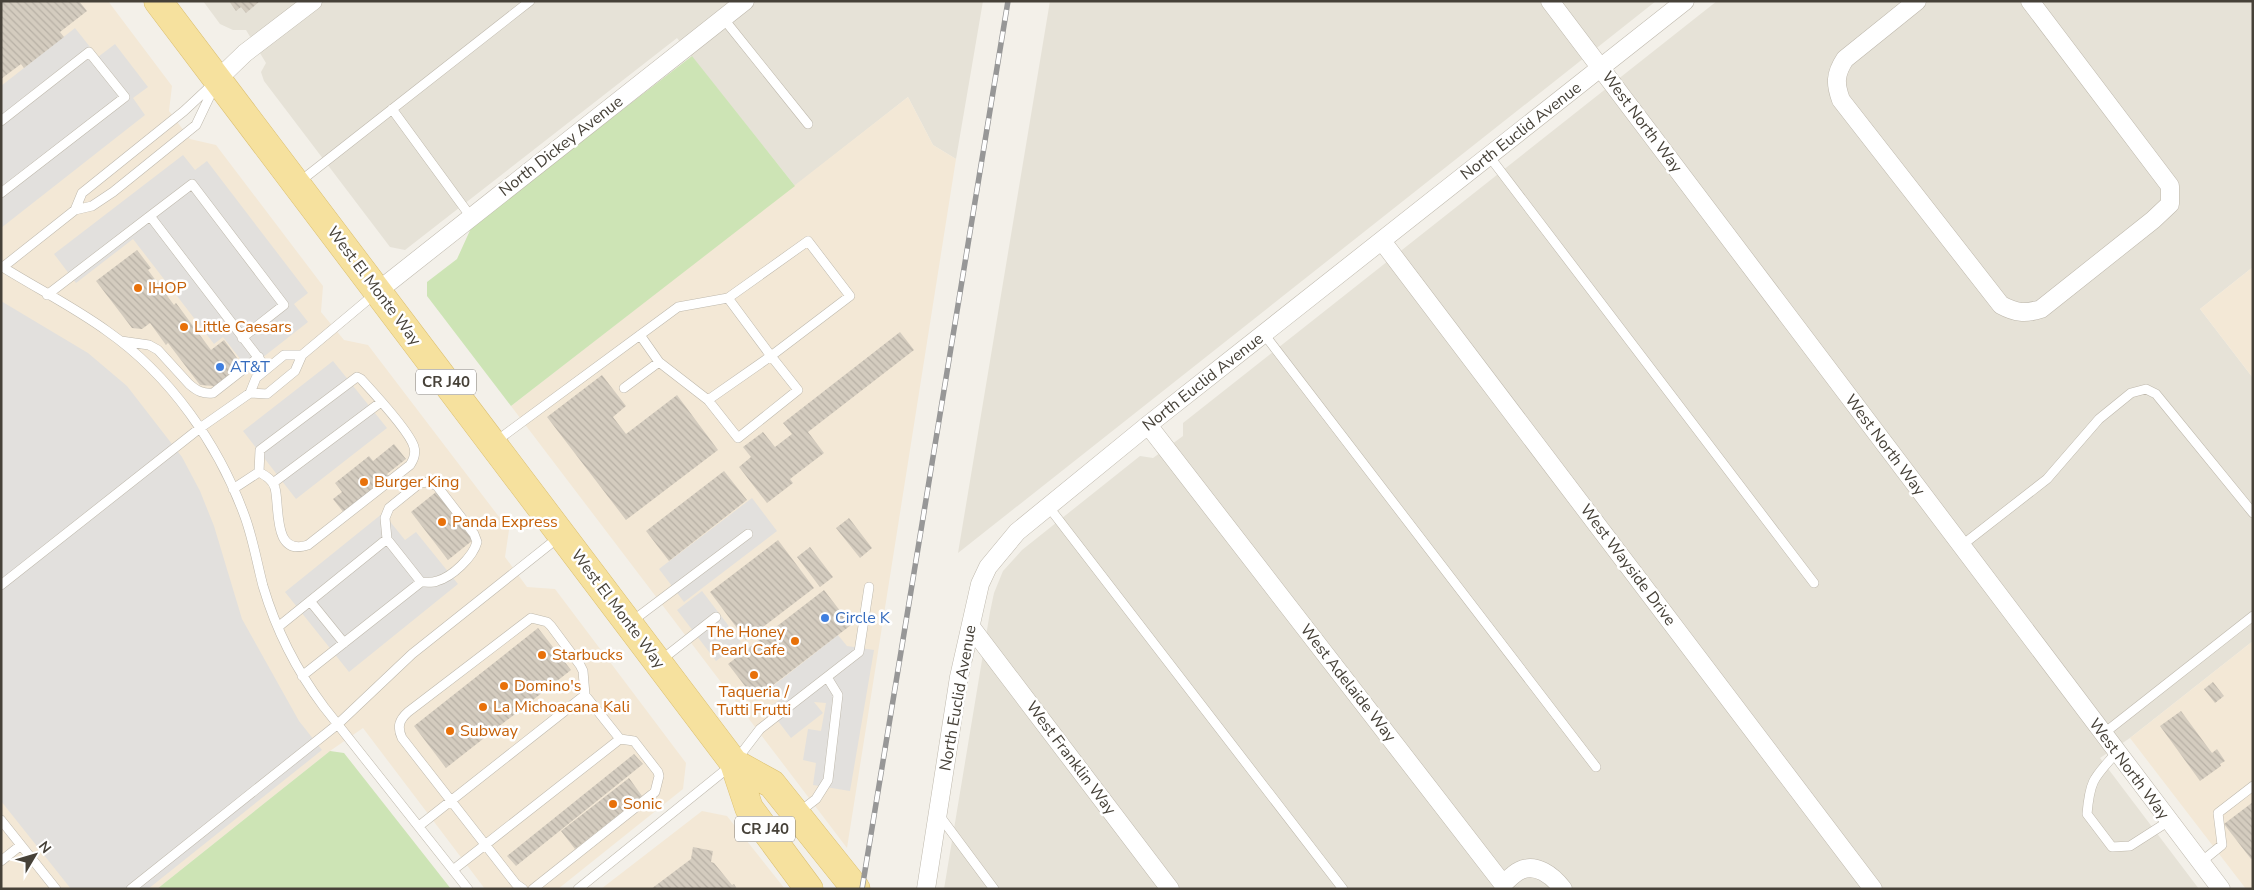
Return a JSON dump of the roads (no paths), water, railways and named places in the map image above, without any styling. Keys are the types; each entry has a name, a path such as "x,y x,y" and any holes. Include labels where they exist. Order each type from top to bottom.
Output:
{"main road":[{"name":"West El Monte Way","path":"158,1 734,763 749,808 810,889"},
{"name":"West El Monte Way","path":"734,763 772,784 856,889"}],"street":[{"path":"218,80 245,54 313,1"},
{"name":"North Dickey Avenue","path":"378,291 745,1"},
{"name":"West North Way","path":"1550,1 2221,889"},
{"name":"North Euclid Avenue","path":"926,889 959,677 980,584 988,567 1017,532 1148,425 1685,1"},
{"path":"1917,1 1845,59 1838,69 1836,85 1841,100 2001,306 2014,312 2028,314 2041,309 2153,220 2170,204 2170,186 2030,1"},
{"name":"West Wayside Drive","path":"1382,241 1873,889"},
{"name":"West Adelaide Way","path":"1148,425 1500,886 1520,870 1534,869 1547,871 1563,889"},
{"name":"West Franklin Way","path":"971,627 1170,889"}],"lane":[{"path":"296,184 530,1"},
{"path":"723,18 808,124"},
{"path":"1,120 89,52 125,98 1,194"},
{"path":"75,210 82,193 184,111 218,80"},
{"path":"218,80 196,125 92,206 75,210 2,266 121,341 161,379 200,428 233,489 247,523 264,588 278,627 302,676 468,889"},
{"path":"392,109 472,217"},
{"path":"1489,156 1814,583"},
{"path":"47,295 192,184 284,305 242,338"},
{"path":"150,216 267,369"},
{"path":"493,444 678,306 728,298 808,241 850,296 771,356 708,400"},
{"path":"250,393 267,394 294,371 302,355 378,291"},
{"path":"640,335 660,362 708,400 738,438 798,390 728,298"},
{"path":"1264,334 1596,767"},
{"path":"121,341 154,347 195,389 206,393 212,392 259,357"},
{"path":"1,585 200,428 250,393 256,378 284,355 302,355"},
{"path":"624,388 660,362"},
{"path":"353,378 362,379 411,439 415,447 413,460 308,545 296,546 284,538 280,531 276,489 273,483 259,472 260,450 353,378"},
{"path":"1962,546 2047,479 2098,419 2131,392 2146,389 2156,394 2253,513"},
{"path":"273,483 381,402"},
{"path":"233,489 259,472"},
{"path":"302,676 421,582 436,582 472,556 477,542 474,534 436,486 428,482 420,483 389,508 386,518 387,540 421,582"},
{"path":"1048,506 1343,889"},
{"path":"629,623 748,534"},
{"path":"131,889 338,724 412,654 562,535"},
{"path":"278,627 387,540"},
{"path":"578,889 734,763 760,729 859,652 869,587"},
{"path":"310,601 344,643"},
{"path":"2103,734 2253,616"},
{"path":"658,662 716,617"},
{"path":"523,889 516,884 450,802 402,738 399,728 400,722 408,712 531,618 547,622 551,626 584,671 585,696 620,739 634,741 640,746 658,772 657,788 647,798 533,889"},
{"path":"797,814 816,799 828,780 838,695 827,677"},
{"path":"419,826 585,696"},
{"path":"453,870 620,739"},
{"path":"2116,752 2093,779 2089,792 2087,814 2112,847 2130,846 2169,821"},
{"path":"2201,862 2222,845 2218,814 2253,786"},
{"path":"938,814 994,889"},
{"path":"1,820 56,889"},
{"path":"1,860 21,845"}],"railway":[{"path":"862,889 1008,1"}],"place":[{"name":"IHOP","path":"138,288"},
{"name":"Little Caesars","path":"184,327"},
{"name":"AT&T","path":"220,367"},
{"name":"Burger King","path":"364,482"},
{"name":"Panda Express","path":"442,522"},
{"name":"Circle K","path":"825,618"},
{"name":"The Honey Pearl Cafe","path":"795,641"},
{"name":"Starbucks","path":"542,655"},
{"name":"Taqueria / Tutti Frutti","path":"754,675"},
{"name":"Domino's","path":"504,686"},
{"name":"La Michoacana Kali","path":"483,707"},
{"name":"Subway","path":"450,731"},
{"name":"Sonic","path":"613,804"}]}
